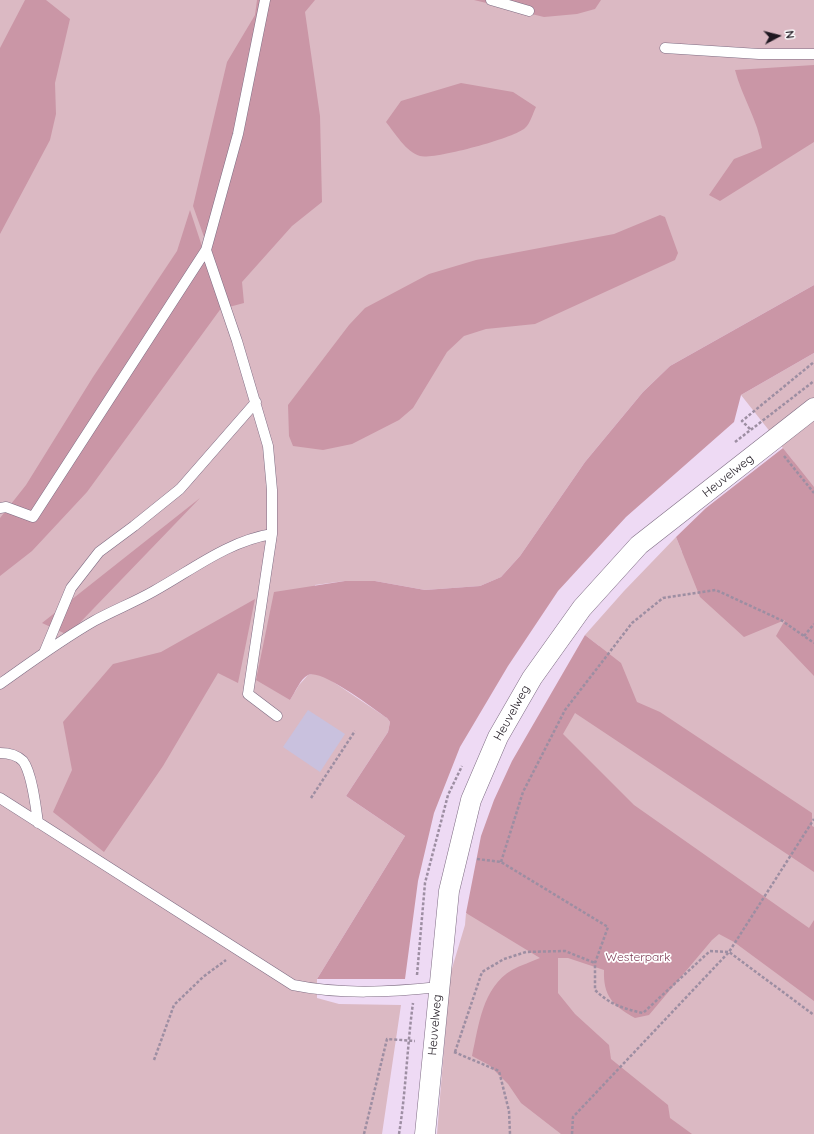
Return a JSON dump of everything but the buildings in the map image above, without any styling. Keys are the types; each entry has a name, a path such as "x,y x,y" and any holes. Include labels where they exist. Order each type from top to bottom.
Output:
{"street":[{"name":"Heuvelweg","path":"425,1134 449,891 471,800 498,737 532,678 582,608 639,546 814,408"}],"lane":[{"path":"0,508 6,507 33,517 206,250 238,134 265,0"},
{"path":"492,0 529,11"},
{"path":"665,48 759,54 814,54"},
{"path":"206,250 256,402 268,446 272,490 272,534 248,694 277,716"},
{"path":"44,653 72,588 98,552 134,526 180,489 256,402"},
{"path":"0,684 44,653 94,621 155,590 207,559 254,537 272,534"},
{"path":"0,752 10,753 23,761 33,787 38,823"},
{"path":"0,798 293,985 322,991 416,990 439,987"}],"path":[{"path":"814,362 742,421 750,429 814,381"},
{"path":"758,423 814,493"},
{"path":"501,862 523,792 565,710 632,623 663,598 716,590 781,620 814,644"},
{"path":"804,636 814,624"},
{"path":"311,798 354,731"},
{"path":"572,1134 572,1117 729,952 814,819"},
{"path":"457,856 501,862 608,927 595,963 594,990 604,999 623,1009 643,1013 710,951 729,952 814,1015"},
{"path":"154,1060 174,1004 203,977 238,951"},
{"path":"455,1052 482,972 504,959 526,952 565,951 595,963"},
{"path":"364,1134 387,1039 434,1042 499,1071 509,1111 510,1134"},
{"path":"399,1134 404,1098 408,1041"}],"green space":[{"path":"0,0 814,0 814,285 670,366 643,392 585,462 520,556 501,577 480,586 425,590 375,581 345,581 315,585 290,700 299,685 308,675 316,673 329,679 387,718 390,722 388,732 346,796 405,836 317,979 317,998 339,1004 401,1005 382,1134 0,1134"},
{"path":"25,0 46,0 70,19 55,83 56,114 50,140 0,234 0,48"},
{"path":"257,0 315,0 305,12 320,116 322,202 292,226 242,282 244,303 229,307 193,206 227,62 255,15"},
{"path":"474,0 601,0 595,9 577,14 544,17"},
{"path":"814,65 814,142 720,201 709,195 734,159 762,148 754,118 735,70"},
{"path":"461,83 513,92 536,107 525,128 506,137 456,152 440,155 420,156 410,151 386,122 401,101"},
{"path":"190,210 222,307 87,492 32,551 0,576 0,518 26,485 93,377 177,251"},
{"path":"660,215 665,217 678,253 675,260 535,324 486,329 464,336 447,352 413,408 399,420 352,444 323,450 293,446 289,436 288,405 349,325 365,308 429,274 476,260 614,234"},
{"path":"814,285 814,353 741,395 734,422 626,517 558,591 508,666 460,747 434,813 418,881 405,979 317,979 405,836 346,796 388,732 390,722 387,718 348,690 315,674 305,677 290,700 256,680 274,592 345,581 375,581 425,590 480,586 501,577 520,556 585,462 643,392 670,366"},
{"name":"Westerpark","path":"814,353 814,1134 437,1134 450,975 465,925 466,913 467,914 599,646 585,635 624,591 676,537 682,552 794,462 741,395"},
{"path":"783,448 814,487 814,676 776,636 785,620 744,637 700,597 676,537 706,508"},
{"path":"200,498 68,635 42,623"},
{"path":"255,599 238,683 218,673 163,766 104,852 53,812 72,770 63,722 113,664 161,652"},
{"path":"585,635 621,663 637,702 660,712 812,813 812,826 814,827 814,872 575,713 563,734 634,805 809,928 814,920 814,1001 734,942 719,934 712,940 649,1015 635,1018 627,1014 611,999 605,987 604,970 568,958 558,958 558,993 575,1014 609,1045 611,1059 668,1105 670,1118 692,1134 561,1134 521,1103 508,1084 489,1065 472,1056 483,1008 494,987 512,970 540,958 466,913 481,836 494,800 512,761"}]}
